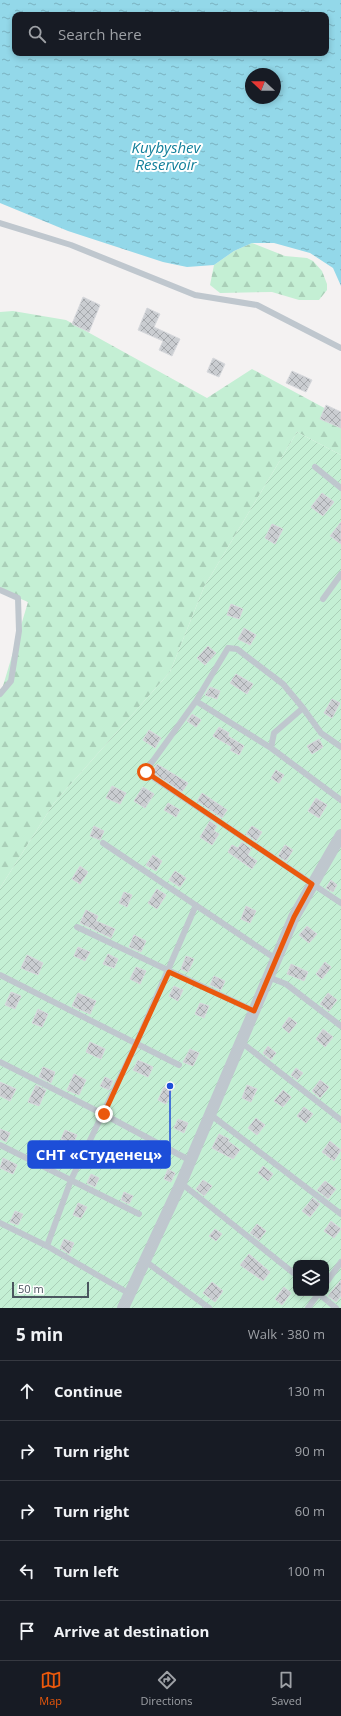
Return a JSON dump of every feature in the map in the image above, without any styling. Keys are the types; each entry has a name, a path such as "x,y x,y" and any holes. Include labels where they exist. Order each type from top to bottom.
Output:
{"street":[{"path":"123,1308 181,1184 294,917 341,835"}],"lane":[{"path":"0,223 71,245 195,296 257,305 341,348"},
{"path":"315,467 341,488"},
{"path":"322,599 341,574"},
{"path":"0,590 18,598 19,631 11,681 0,694"},
{"path":"341,747 321,734 303,708 283,684 237,649 228,648 196,701 146,772 341,903"},
{"path":"196,701 271,748 341,800"},
{"path":"271,748 274,733 303,708"},
{"path":"103,844 276,959"},
{"path":"47,1246 71,1180 104,1114 169,972 196,905"},
{"path":"77,927 169,972 254,1011"},
{"path":"0,975 180,1065"},
{"path":"268,978 286,984 341,1026"},
{"path":"241,1042 341,1120"},
{"path":"0,1062 104,1114 191,1161"},
{"path":"210,1114 341,1214"},
{"path":"0,1144 139,1214"},
{"path":"181,1184 293,1273"},
{"path":"0,1223 47,1246 130,1294"},
{"path":"145,1262 209,1308"},
{"path":"329,1279 341,1262"},
{"path":"308,1308 316,1296"},
{"path":"322,1296 336,1308"}],"green space":[{"path":"252,243 285,256 307,258 313,261 322,271 327,284 327,290 319,300 299,300 272,292 220,293 210,285 214,265 234,251"},
{"path":"13,311 66,320 207,398 252,369 341,417 341,455 297,432 204,587 170,672 54,803 0,888 0,696 28,602 0,590 0,312"},
{"path":"297,432 341,455 341,1308 0,1308 0,888 54,803 170,672 204,587"}],"water":[{"name":"Kuybyshev Reservoir","path":"0,0 341,0 341,286 333,268 310,253 274,243 252,243 234,251 214,265 187,267 163,262 68,231 0,203"}],"building":[{"path":"83,297 100,305 89,332 72,324"},
{"path":"147,308 160,314 154,327 180,339 172,356 159,350 163,341 138,330"},
{"path":"213,358 225,364 219,377 207,372"},
{"path":"292,371 312,380 306,392 286,383"},
{"path":"326,405 341,412 341,428 320,419"},
{"path":"322,493 334,502 323,516 311,507"},
{"path":"341,522 341,544 330,536"},
{"path":"272,524 283,529 275,544 265,538"},
{"path":"231,604 243,609 239,619 227,615"},
{"path":"244,628 256,635 250,645 238,639"},
{"path":"208,646 216,653 205,665 197,658"},
{"path":"236,674 253,684 247,694 230,683"},
{"path":"210,687 220,691 217,699 205,695"},
{"path":"332,699 340,703 332,718 324,713"},
{"path":"192,714 201,720 196,727 187,721"},
{"path":"219,727 229,733 228,736 244,746 239,755 230,750 232,747 213,736"},
{"path":"149,730 161,738 155,748 143,740"},
{"path":"319,739 323,747 312,754 307,746"},
{"path":"157,764 188,783 182,792 152,772"},
{"path":"276,770 284,775 279,783 271,778"},
{"path":"112,786 126,793 120,804 106,798"},
{"path":"143,787 154,794 145,808 134,801"},
{"path":"202,793 227,810 222,818 197,801"},
{"path":"316,798 327,805 319,818 308,811"},
{"path":"168,803 180,810 176,817 164,810"},
{"path":"210,821 217,826 214,831 219,834 212,845 200,837"},
{"path":"94,826 104,831 100,840 90,836"},
{"path":"252,826 262,832 256,841 246,834"},
{"path":"242,842 251,849 248,855 257,861 252,869 228,852 232,845 238,848"},
{"path":"285,845 293,850 286,861 278,856"},
{"path":"153,855 162,861 156,871 146,865"},
{"path":"80,866 88,872 80,884 72,879"},
{"path":"175,871 186,878 180,887 169,880"},
{"path":"331,880 337,885 333,892 326,888"},
{"path":"157,889 166,895 157,909 148,903"},
{"path":"124,892 132,895 127,907 119,903"},
{"path":"246,906 256,911 250,923 241,919"},
{"path":"86,910 98,916 96,921 115,929 111,938 80,923"},
{"path":"307,926 317,934 309,943 299,935"},
{"path":"134,935 146,941 141,952 129,947"},
{"path":"78,947 90,952 85,961 74,956"},
{"path":"108,954 118,959 114,968 103,964"},
{"path":"27,955 43,963 38,975 21,968"},
{"path":"186,956 194,959 188,972 181,969"},
{"path":"325,962 331,967 322,979 316,974"},
{"path":"291,964 308,972 304,981 287,974"},
{"path":"136,967 146,971 140,984 130,979"},
{"path":"214,976 225,981 221,990 210,985"},
{"path":"174,986 183,990 178,1001 169,996"},
{"path":"11,992 21,996 15,1009 5,1005"},
{"path":"78,993 96,1001 90,1014 72,1006"},
{"path":"328,993 337,1000 329,1011 320,1004"},
{"path":"200,1003 209,1006 204,1018 195,1014"},
{"path":"38,1009 48,1014 42,1027 32,1023"},
{"path":"289,1017 297,1023 289,1033 282,1027"},
{"path":"323,1029 333,1037 325,1047 316,1039"},
{"path":"90,1042 105,1049 101,1059 86,1052"},
{"path":"268,1046 276,1053 271,1060 263,1053"},
{"path":"190,1049 199,1053 193,1066 183,1062"},
{"path":"138,1060 153,1067 148,1077 133,1070"},
{"path":"43,1067 55,1072 51,1083 39,1077"},
{"path":"296,1068 303,1073 297,1080 291,1075"},
{"path":"74,1074 86,1080 79,1095 67,1090"},
{"path":"105,1077 113,1081 109,1090 100,1086"},
{"path":"320,1080 329,1087 320,1098 312,1091"},
{"path":"0,1082 16,1089 10,1101 0,1096"},
{"path":"36,1085 46,1090 39,1106 28,1102"},
{"path":"247,1085 257,1089 251,1102 242,1098"},
{"path":"164,1087 172,1090 166,1104 158,1100"},
{"path":"283,1090 291,1097 283,1107 274,1101"},
{"path":"304,1107 313,1114 306,1123 297,1116"},
{"path":"256,1118 265,1125 257,1135 248,1128"},
{"path":"178,1119 188,1123 184,1133 174,1128"},
{"path":"0,1129 10,1133 6,1142 0,1139"},
{"path":"65,1130 77,1135 73,1144 61,1139"},
{"path":"219,1134 229,1139 228,1141 240,1150 233,1159 212,1148"},
{"path":"330,1141 341,1150 334,1161 322,1152"},
{"path":"3,1158 17,1165 13,1174 0,1168"},
{"path":"263,1166 273,1174 268,1181 258,1173"},
{"path":"168,1169 175,1173 171,1182 164,1179"},
{"path":"91,1174 99,1178 95,1187 87,1183"},
{"path":"203,1180 212,1186 204,1196 196,1189"},
{"path":"325,1181 336,1189 328,1199 317,1190"},
{"path":"124,1192 133,1196 129,1204 121,1200"},
{"path":"313,1198 320,1204 310,1217 302,1211"},
{"path":"78,1203 87,1207 81,1218 73,1215"},
{"path":"15,1211 23,1214 18,1225 10,1222"},
{"path":"331,1221 341,1229 334,1238 324,1231"},
{"path":"257,1224 266,1231 259,1240 250,1233"},
{"path":"215,1229 222,1234 216,1241 209,1236"},
{"path":"64,1239 74,1243 69,1254 60,1248"},
{"path":"249,1254 270,1272 263,1281 240,1265"},
{"path":"341,1280 341,1296 336,1302 328,1296"},
{"path":"212,1282 223,1291 215,1302 203,1293"},
{"path":"284,1287 291,1293 282,1305 275,1299"}],"place":[{"name":"СНТ «Студенец»","path":"170,1086"}],"route":[{"path":"104,1114 169,972 254,1011 294,917 312,884 146,772"}]}
